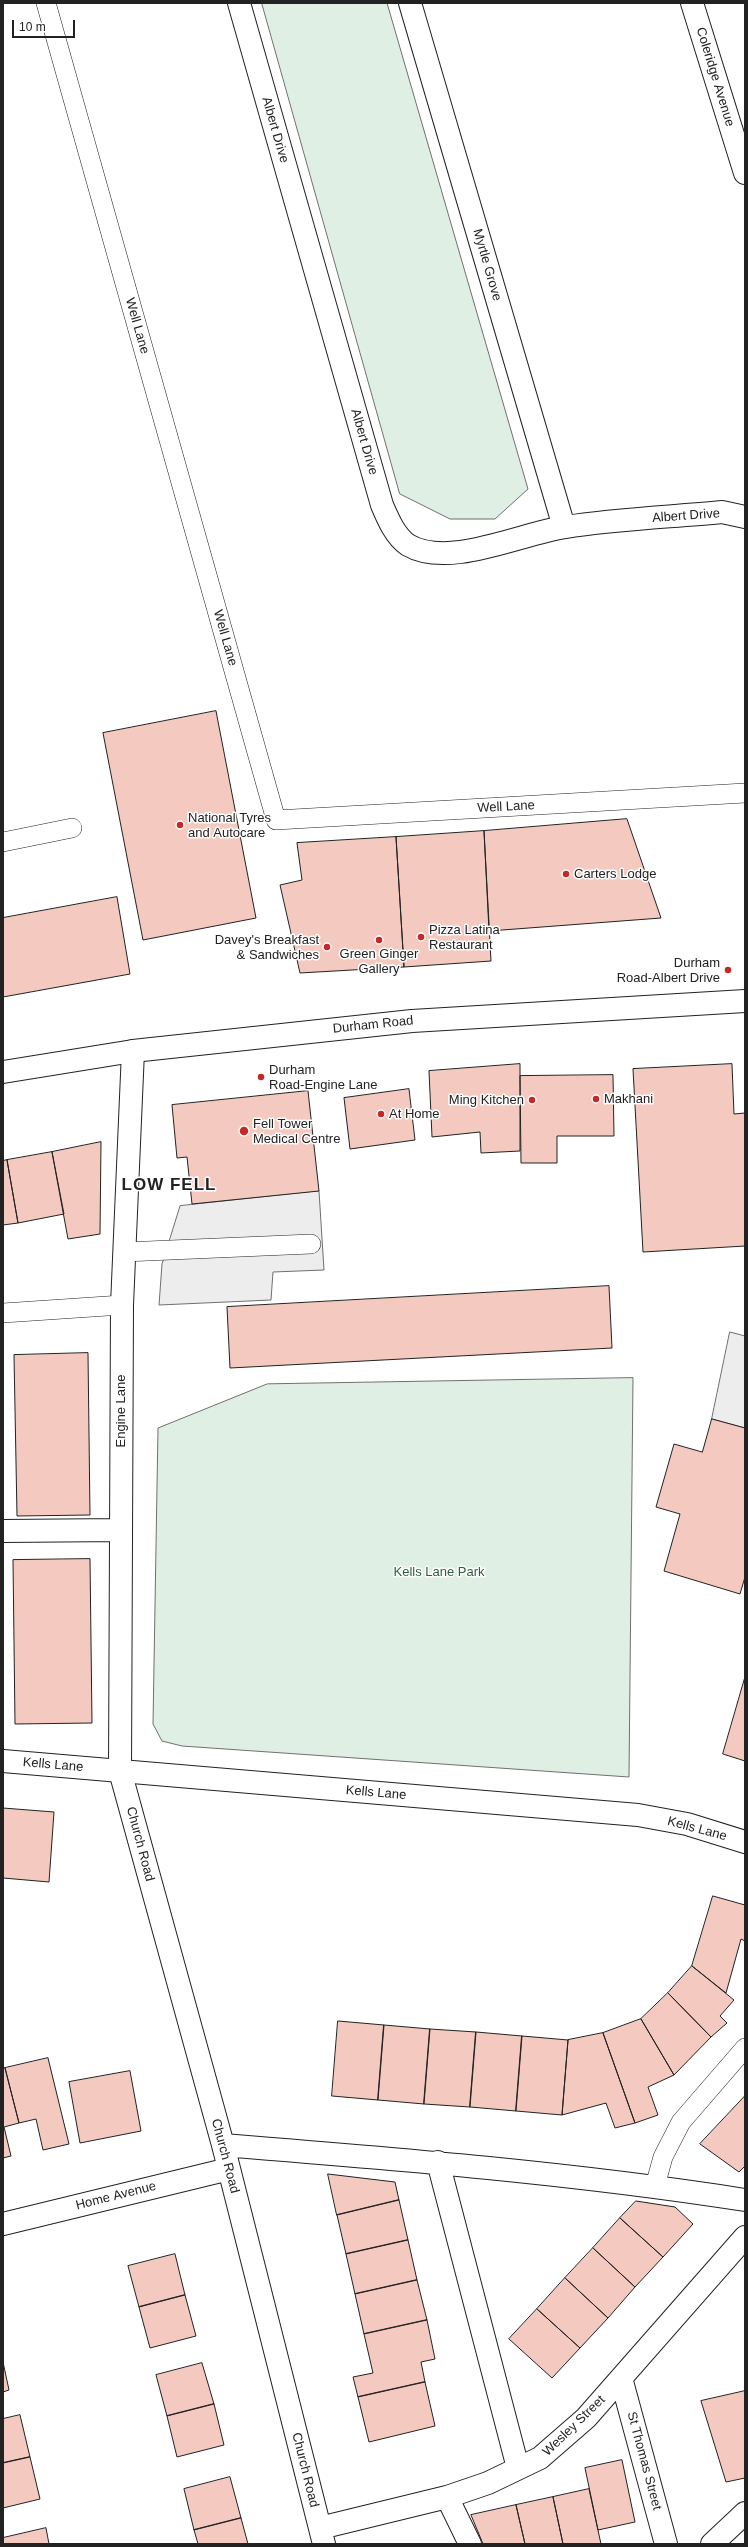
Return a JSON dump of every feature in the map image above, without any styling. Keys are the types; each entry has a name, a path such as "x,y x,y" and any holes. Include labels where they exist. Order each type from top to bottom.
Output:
{"street":[{"name":"Albert Drive","path":"239,3 382,505 392,528 408,544 435,552 476,550 564,527 722,512 745,518"},
{"name":"Myrtle Grove","path":"410,3 564,527"},
{"name":"Coleridge Avenue","path":"692,3 745,173"},
{"name":"Durham Road","path":"3,1072 133,1051 412,1021 745,1001"},
{"name":"Engine Lane","path":"120,1771 122,1305 133,1051"},
{"path":"3,1531 120,1530"},
{"name":"Kells Lane","path":"3,1761 638,1815 687,1824 745,1842"},
{"name":"Church Road","path":"120,1771 229,2169 322,2536"},
{"path":"222,2145 438,2162 655,2186 745,2200"},
{"path":"438,2162 518,2468"},
{"name":"Home Avenue","path":"3,2224 229,2169"},
{"name":"Wesley Street","path":"322,2536 488,2483 540,2458 586,2418 745,2237"},
{"name":"St Thomas Street","path":"621,2378 666,2544"},
{"path":"447,2497 470,2544"},
{"path":"712,2544 745,2513"}],"lane":[{"name":"Well Lane","path":"46,3 276,820 745,793"},
{"path":"3,842 72,828"},
{"path":"124,1252 311,1244"},
{"path":"3,1313 122,1305"},
{"path":"655,2186 663,2156 681,2122 745,2048"}],"green space":[{"path":"262,3 387,3 528,489 495,519 450,519 400,494"},
{"name":"Kells Lane Park","path":"633,1378 629,1777 182,1746 162,1741 153,1724 158,1428 267,1384"}],"shaded area":[{"path":"319,1191 324,1270 273,1272 271,1300 159,1305 162,1264 180,1206"},
{"path":"730,1332 745,1336 745,1428 712,1419"}],"building":[{"name":"National Tyres and Autocare","path":"216,711 256,918 143,940 103,733"},
{"name":"Carters Lodge","path":"627,819 661,918 489,931 484,831"},
{"path":"484,831 491,961 404,967 396,837"},
{"path":"396,837 404,967 300,973 280,885 302,880 297,843"},
{"path":"117,897 130,974 3,997 3,918"},
{"path":"520,1064 520,1151 481,1153 480,1132 432,1137 429,1071"},
{"path":"732,1064 734,1114 745,1113 745,1246 643,1252 633,1069"},
{"path":"613,1075 614,1136 557,1136 557,1163 521,1163 520,1076"},
{"path":"409,1089 415,1140 350,1149 344,1098"},
{"name":"Fell Tower Medical Centre","path":"308,1091 319,1191 192,1204 187,1157 177,1158 172,1105"},
{"path":"101,1142 100,1234 68,1239 52,1152"},
{"path":"52,1152 64,1214 18,1223 7,1160"},
{"path":"7,1160 18,1223 3,1225 3,1161"},
{"path":"609,1286 612,1348 230,1368 227,1307"},
{"path":"88,1353 90,1515 17,1516 14,1355"},
{"path":"712,1419 745,1428 745,1577 740,1594 664,1571 680,1514 656,1507 674,1444 702,1452"},
{"path":"90,1559 92,1723 15,1724 13,1560"},
{"path":"745,1677 745,1761 723,1754"},
{"path":"3,1808 54,1812 49,1882 3,1878"},
{"path":"713,1896 745,1905 745,1941 741,1939 726,1993 692,1966"},
{"path":"692,1966 734,2000 720,2016 727,2023 711,2037 668,1993"},
{"path":"668,1993 711,2037 674,2075 641,2019"},
{"path":"641,2019 674,2075 648,2087 658,2115 635,2123 603,2033"},
{"path":"338,2021 384,2025 378,2100 332,2096"},
{"path":"384,2025 430,2029 424,2104 378,2100"},
{"path":"430,2029 476,2032 470,2107 424,2104"},
{"path":"476,2032 522,2036 516,2111 470,2107"},
{"path":"603,2033 635,2123 615,2128 606,2103 562,2115 568,2040"},
{"path":"522,2036 568,2040 562,2115 516,2111"},
{"path":"48,2058 69,2144 43,2150 36,2119 19,2123 5,2068"},
{"path":"5,2068 19,2123 4,2127 11,2156 3,2158 3,2069"},
{"path":"130,2071 141,2131 80,2143 69,2082"},
{"path":"745,2096 745,2166 739,2172 700,2144"},
{"path":"328,2174 395,2182 399,2200 337,2215"},
{"path":"399,2200 408,2240 346,2254 337,2215"},
{"path":"636,2201 675,2207 693,2224 663,2257 620,2218"},
{"path":"620,2218 663,2257 635,2287 593,2248"},
{"path":"408,2240 417,2280 355,2294 346,2254"},
{"path":"593,2248 635,2287 608,2318 565,2278"},
{"path":"175,2254 185,2295 139,2307 128,2266"},
{"path":"565,2278 608,2318 580,2348 537,2309"},
{"path":"417,2280 427,2320 364,2334 355,2294"},
{"path":"185,2295 196,2336 150,2348 139,2307"},
{"path":"537,2309 580,2348 552,2378 509,2339"},
{"path":"427,2320 435,2359 421,2362 425,2382 358,2397 353,2377 373,2373 364,2334"},
{"path":"3,2362 9,2390 3,2392"},
{"path":"202,2363 214,2404 167,2416 156,2375"},
{"path":"425,2382 435,2426 369,2442 358,2397"},
{"path":"745,2391 745,2478 726,2482 701,2401"},
{"path":"214,2404 224,2445 177,2457 167,2416"},
{"path":"20,2415 30,2457 3,2463 3,2419"},
{"path":"30,2457 40,2499 3,2508 3,2463"},
{"path":"622,2460 635,2522 598,2530 585,2468"},
{"path":"230,2477 241,2518 194,2530 184,2489"},
{"path":"589,2489 601,2544 563,2544 553,2497"},
{"path":"553,2497 563,2544 525,2544 516,2505"},
{"path":"516,2505 525,2544 483,2544 471,2515"},
{"path":"241,2518 248,2544 198,2544 194,2530"},
{"path":"46,2528 49,2544 3,2544 3,2538"}],"place":[{"name":"National Tyres and Autocare","path":"180,825"},
{"name":"Carters Lodge","path":"566,874"},
{"name":"Pizza Latina Restaurant","path":"421,937"},
{"name":"Green Ginger Gallery","path":"379,940"},
{"name":"Davey's Breakfast & Sandwiches","path":"327,947"},
{"name":"Durham Road-Albert Drive","path":"728,970"},
{"name":"Durham Road-Engine Lane","path":"261,1077"},
{"name":"Makhani","path":"596,1099"},
{"name":"Ming Kitchen","path":"532,1100"},
{"name":"At Home","path":"381,1114"},
{"name":"Fell Tower Medical Centre","path":"244,1131"}],"district":[{"name":"LOW FELL","path":"169,1185"}]}
